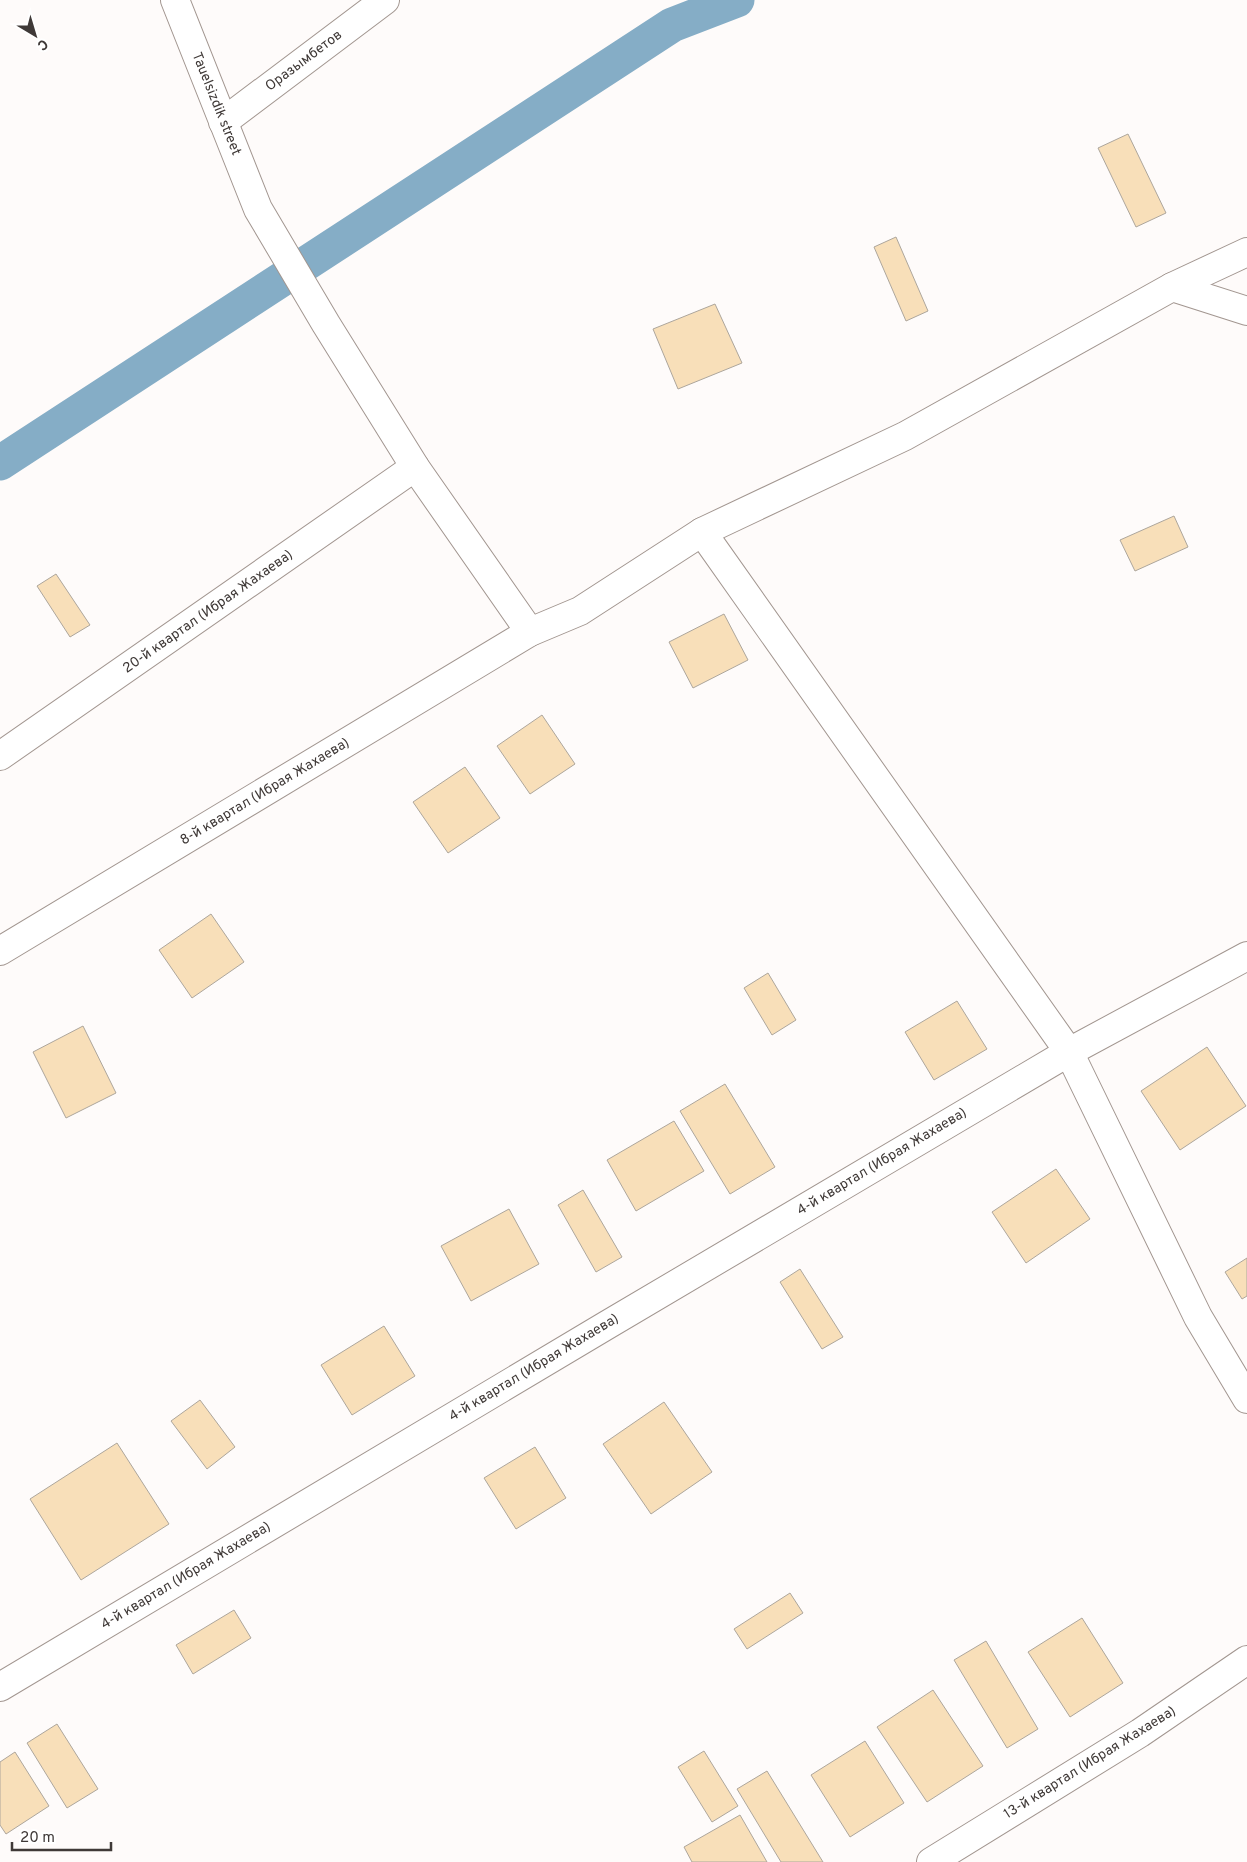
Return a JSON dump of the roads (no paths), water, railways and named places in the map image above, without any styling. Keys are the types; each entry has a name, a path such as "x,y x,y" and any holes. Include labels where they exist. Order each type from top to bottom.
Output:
{"street":[{"name":"Tauelsizdik street","path":"175,0 258,209 326,324 416,467 530,632"},
{"name":"Оразымбетов","path":"224,122 385,0"},
{"name":"8-й квартал (Ибрая Жахаева)","path":"0,951 530,632 580,611 702,532 905,436 1172,287 1247,252"},
{"path":"1172,287 1247,311"},
{"name":"20-й квартал (Ибрая Жахаева)","path":"0,756 416,467"},
{"path":"702,532 1069,1052 1198,1316 1247,1399"},
{"name":"4-й квартал (Ибрая Жахаева)","path":"0,1687 598,1330 1069,1052 1247,956"},
{"name":"13-й квартал (Ибрая Жахаева)","path":"931,1862 1140,1733 1247,1660"}],"waterway":[{"path":"0,463 672,25 737,0"}]}
